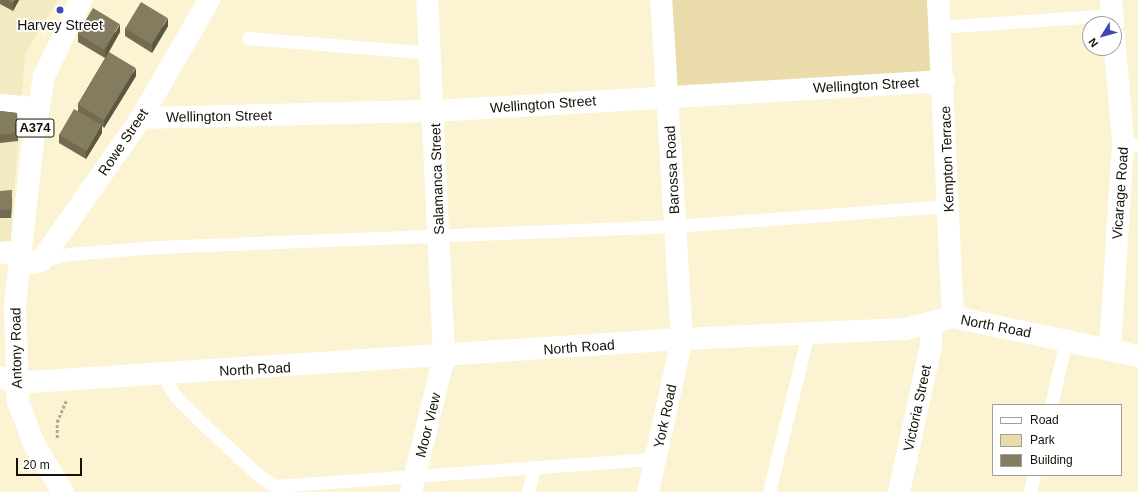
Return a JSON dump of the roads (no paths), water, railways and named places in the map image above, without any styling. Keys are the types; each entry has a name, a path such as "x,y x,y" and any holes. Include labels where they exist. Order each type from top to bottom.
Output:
{"street":[{"name":"A374","path":"13,256 44,76 56,45 81,0"},
{"name":"Rowe Street","path":"41,261 141,118 209,0"},
{"name":"Salamanca Street","path":"427,0 440,236 444,357"},
{"name":"Barossa Road","path":"662,0 682,339"},
{"name":"Kempton Terrace","path":"938,0 944,80 953,317"},
{"name":"Vicarage Road","path":"1110,350 1131,143 1118,56"},
{"name":"Wellington Street","path":"141,118 434,111 944,80"},
{"path":"0,105 38,108"},
{"path":"13,256 41,261"},
{"name":"Antony Road","path":"13,256 7,380 26,425 49,471 63,492"},
{"name":"North Road","path":"7,380 75,379 444,357 682,339 905,329 953,317 1138,356"},
{"name":"Victoria Street","path":"899,492 931,344 931,323"},
{"name":"York Road","path":"648,492 682,339"},
{"name":"Moor View","path":"413,484 444,357"}],"lane":[{"path":"940,27 1082,20"},
{"path":"248,38 431,53"},
{"path":"41,261 69,254 158,247 676,226 949,206"},
{"path":"769,492 808,333"},
{"path":"1051,404 1066,340"},
{"path":"162,374 176,397 193,414 257,474 275,486 413,484 534,467 655,459"},
{"path":"528,492 534,467"},
{"path":"1030,492 1034,476"}],"place":[{"name":"Harvey Street","path":"60,10"}]}
